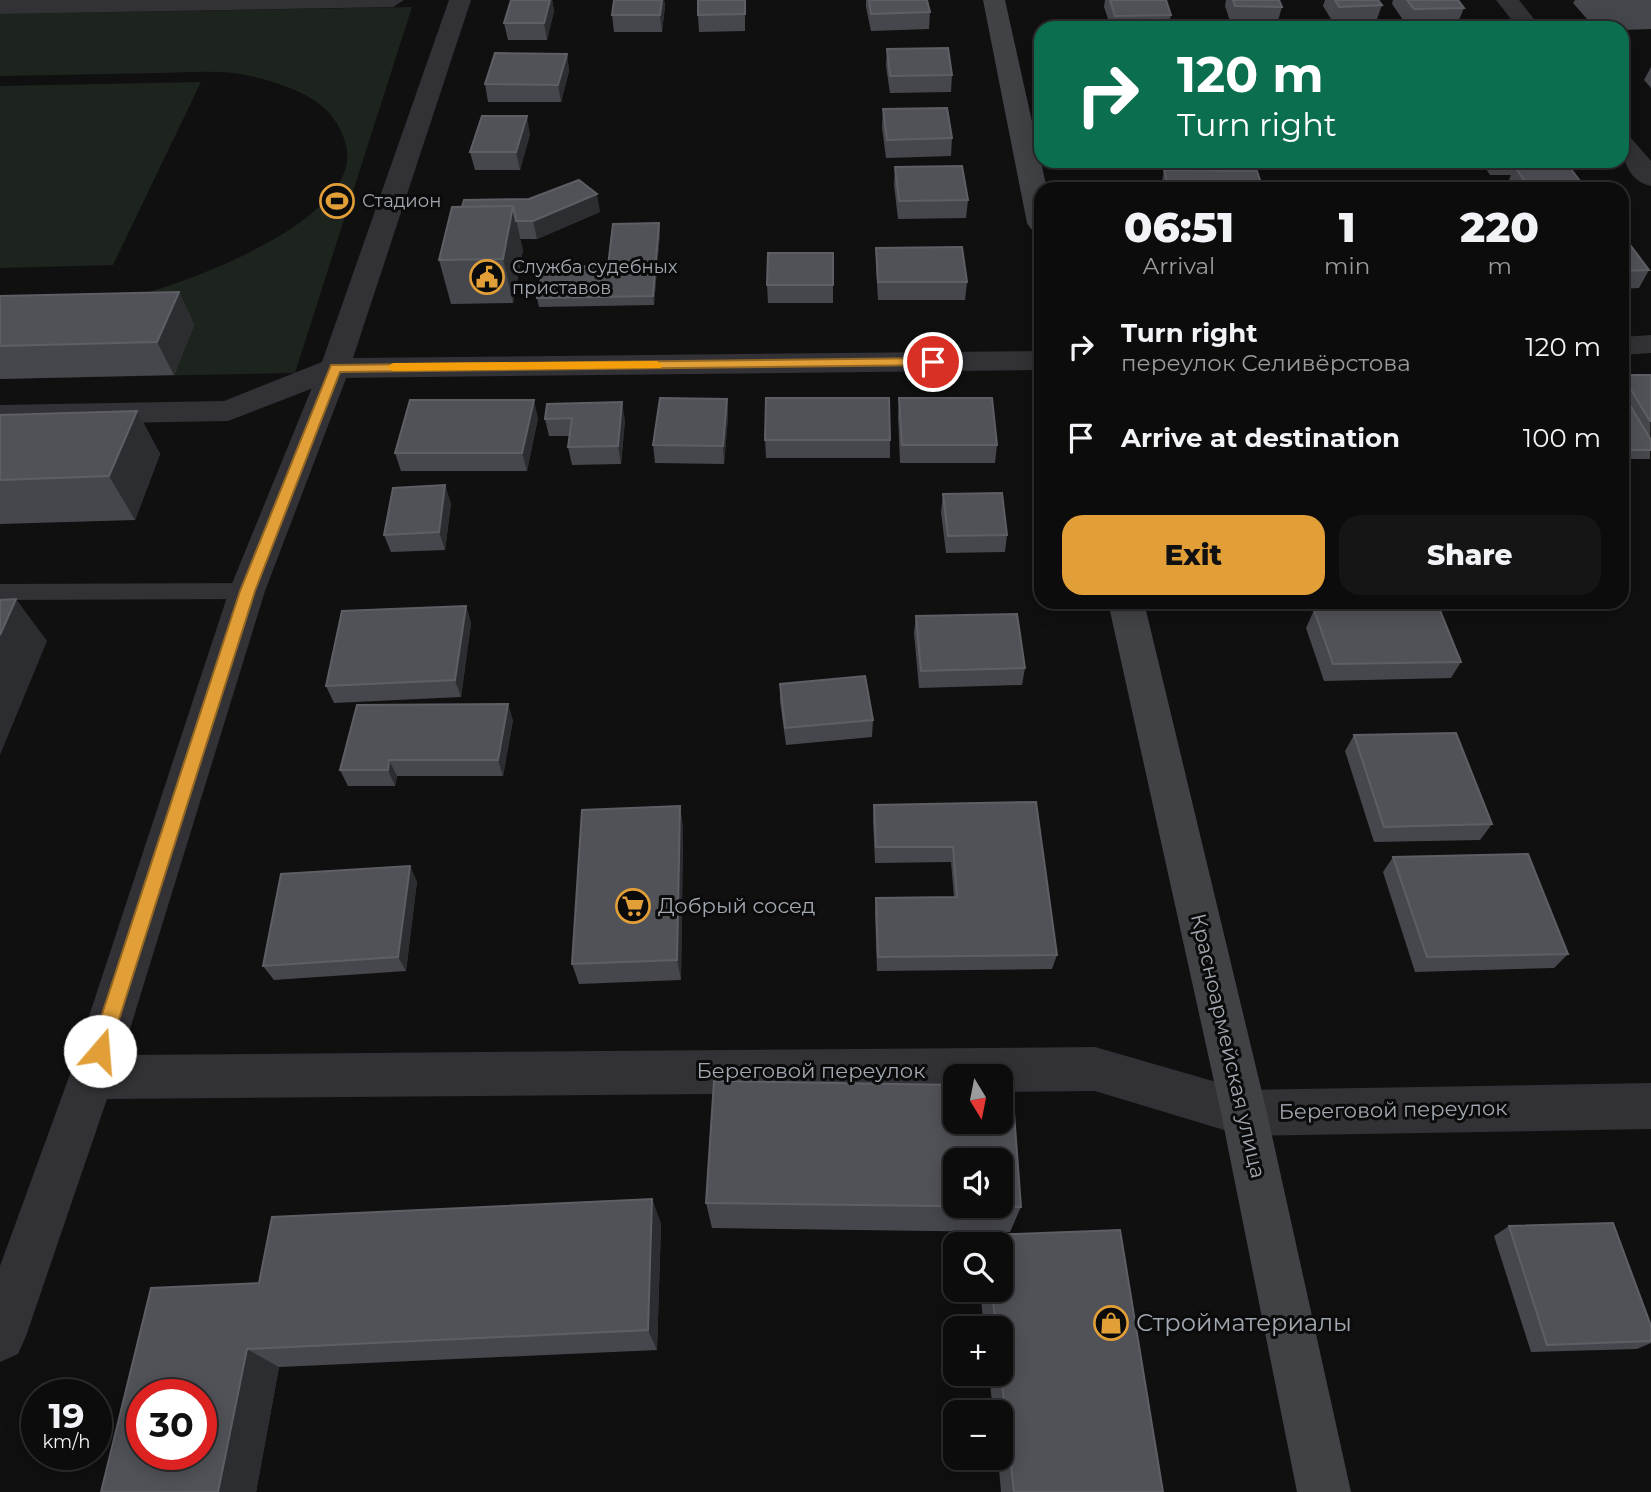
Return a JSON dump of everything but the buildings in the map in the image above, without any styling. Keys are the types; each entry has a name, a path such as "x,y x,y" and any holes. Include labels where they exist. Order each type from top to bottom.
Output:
{"main road":[{"path":"994,0 1034,190"},
{"name":"Красноармейская улица","path":"1128,609 1244,1113 1324,1492"}],"street":[{"path":"0,7 393,0"},
{"path":"0,1336 92,1077 247,591 335,368 460,0"},
{"path":"1507,0 1524,21"},
{"path":"1629,151 1651,178"},
{"path":"1629,346 1651,344"},
{"path":"0,415 228,411 335,368 1034,361"},
{"name":"Береговой переулок","path":"92,1077 1095,1069 1244,1113 1651,1106"}],"lane":[{"path":"0,592 247,591"}],"shaded area":[{"name":"Стадион","path":"412,7 295,373 0,379 0,306 101,304 129,298 209,271 253,251 293,228 324,202 344,174 346,145 333,118 313,100 288,87 247,75 197,72 0,76 0,14"},
{"path":"201,82 113,265 0,268 0,86"}],"slow traffic":[{"path":"393,367 657,365"}],"place":[{"name":"Стадион","path":"337,201"},
{"name":"Служба судебных приставов","path":"487,277"},
{"name":"Добрый сосед","path":"633,906"},
{"name":"Стройматериалы","path":"1111,1323"}],"route":[{"path":"100,1051 247,591 335,368 933,362"}]}
